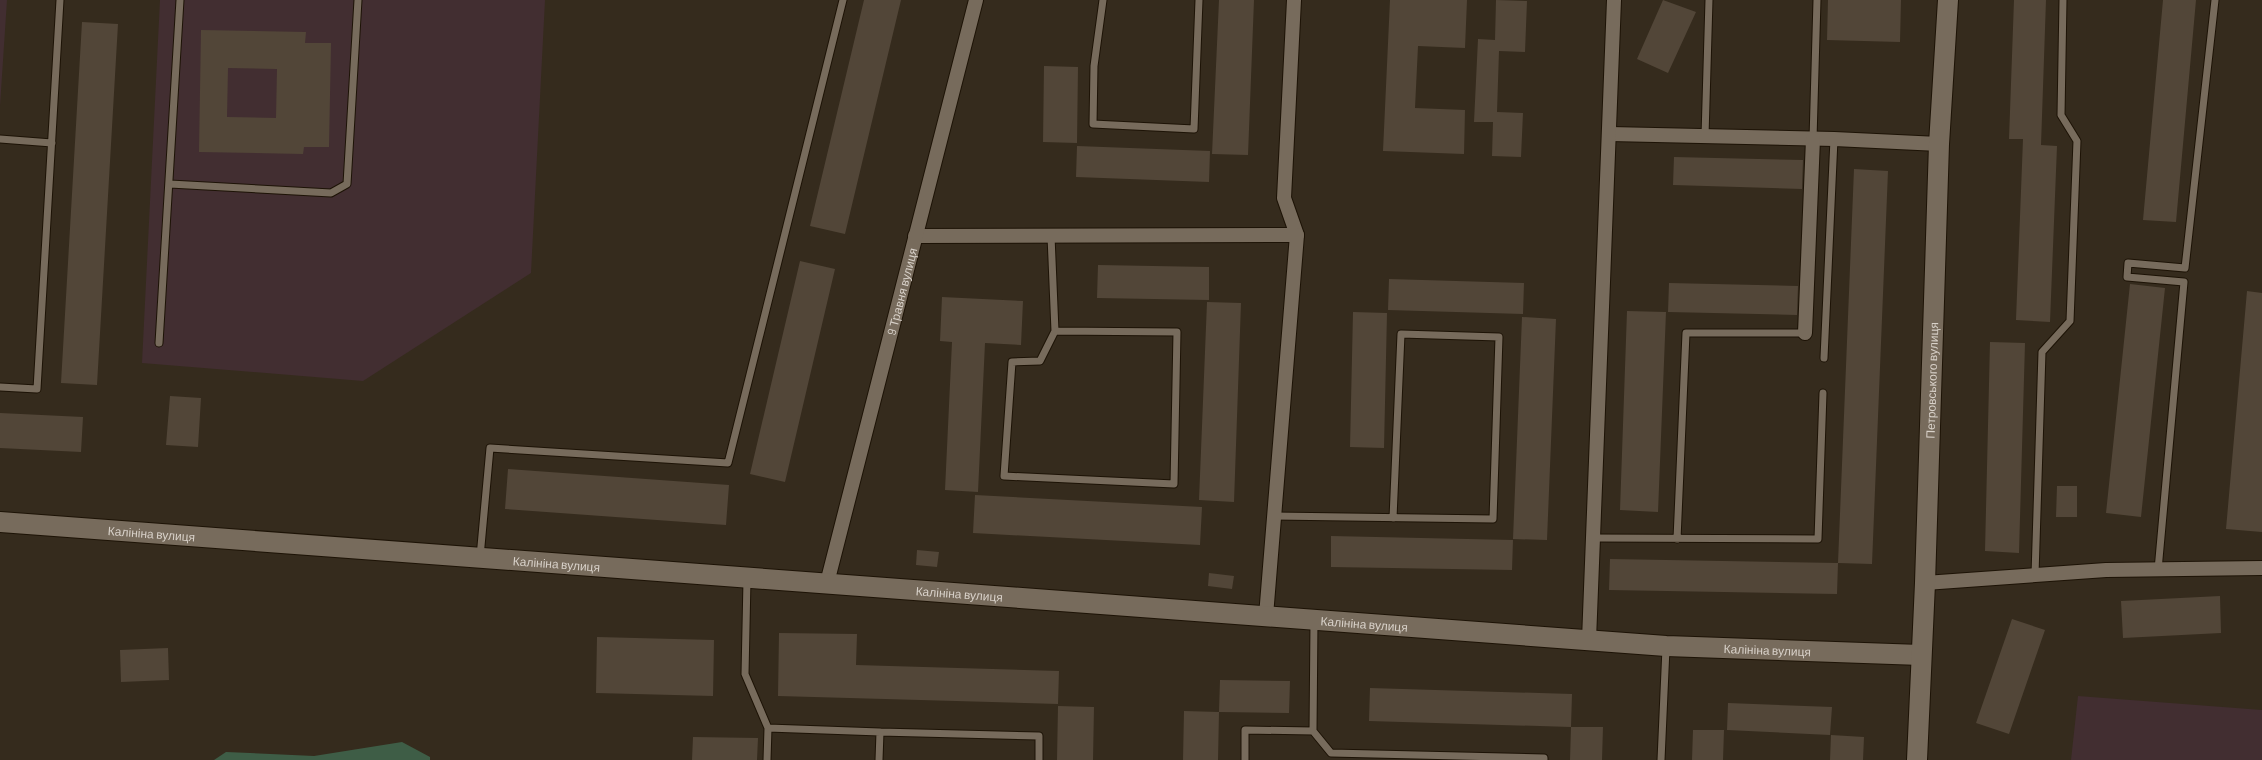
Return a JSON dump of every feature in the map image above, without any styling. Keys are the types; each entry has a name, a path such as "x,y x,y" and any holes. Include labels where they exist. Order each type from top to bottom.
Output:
{"street":[{"name":"9 Травня вулиця","path":"827,583 976,0"},
{"path":"1266,616 1296,235 1284,198 1294,0"},
{"path":"1589,640 1614,0"},
{"name":"Петровського вулиця","path":"1916,760 1925,583 1938,144 1948,0"},
{"path":"1610,134 1813,138 1938,144"},
{"path":"1805,333 1813,138"},
{"path":"915,236 1296,235"},
{"name":"Калініна вулиця","path":"0,522 1666,646 1921,655"},
{"path":"1925,583 2106,570 2262,568"}],"lane":[{"path":"0,387 37,389 60,0"},
{"path":"160,343 180,0"},
{"path":"170,184 332,192 347,184 358,0"},
{"path":"480,557 490,448 728,463 842,0"},
{"path":"1103,0 1094,66 1093,124 1194,129 1199,0"},
{"path":"1705,136 1709,0"},
{"path":"1813,138 1817,0"},
{"path":"2035,576 2042,352 2070,321 2077,141 2061,115 2063,0"},
{"path":"2158,570 2184,282 2127,277 2128,263 2185,268 2216,0"},
{"path":"0,139 52,143"},
{"path":"1824,358 1834,139"},
{"path":"1051,236 1055,331 1040,361 1012,362 1004,476 1174,484 1177,332 1055,331"},
{"path":"1677,539 1686,333 1805,333"},
{"path":"1274,516 1393,518 1493,519 1499,337 1401,334 1393,518"},
{"path":"1594,538 1818,539 1823,393"},
{"path":"747,577 746,674 768,728 767,760"},
{"path":"1314,619 1313,731 1331,753 1544,758 1544,760"},
{"path":"1661,760 1666,646"},
{"path":"768,728 1039,736 1039,760"},
{"path":"1245,760 1245,730 1313,731"},
{"path":"879,760 880,732"}],"shaded area":[{"path":"0,0 7,0 0,106"},
{"path":"160,0 545,0 531,273 363,381 142,363"},
{"path":"2078,696 2262,710 2262,760 2071,760"}],"green space":[{"path":"402,742 430,757 430,760 214,760 226,752 314,756"}],"building":[{"path":"864,0 901,0 845,234 810,226"},
{"path":"1219,0 1254,0 1248,155 1212,154"},
{"path":"1390,0 1467,0 1465,48 1418,46 1415,108 1465,110 1464,154 1383,151"},
{"path":"1496,0 1527,1 1525,52 1499,51 1497,112 1523,113 1521,157 1492,156 1493,122 1474,122 1478,39 1495,40"},
{"path":"1663,0 1696,12 1668,73 1637,59"},
{"path":"1828,0 1901,0 1900,42 1827,40"},
{"path":"2014,0 2046,0 2041,145 2057,146 2050,322 2016,320 2023,139 2009,139"},
{"path":"2163,0 2196,0 2176,222 2143,220"},
{"path":"82,22 118,24 97,385 61,383"},
{"path":"201,30 306,32 305,43 331,43 329,147 304,147 303,154 199,152","holes":["228,68 277,69 276,118 227,117"]},
{"path":"1044,66 1078,67 1077,143 1043,142"},
{"path":"1077,146 1210,151 1209,182 1076,177"},
{"path":"1674,157 1803,160 1802,189 1673,185"},
{"path":"1854,169 1888,171 1872,564 1838,563"},
{"path":"800,261 835,269 785,482 750,474"},
{"path":"1098,265 1209,267 1209,300 1097,298"},
{"path":"1389,279 1524,283 1523,314 1388,310"},
{"path":"1669,283 1798,286 1797,315 1668,312"},
{"path":"2130,284 2165,288 2141,517 2106,513"},
{"path":"2247,291 2262,293 2262,532 2226,529"},
{"path":"942,297 1023,301 1021,345 985,343 978,492 945,490 952,342 940,341"},
{"path":"1207,302 1241,303 1234,502 1199,500"},
{"path":"1627,311 1666,312 1658,512 1620,510"},
{"path":"1353,312 1387,313 1384,448 1350,447"},
{"path":"1522,317 1556,319 1547,540 1513,539"},
{"path":"1990,342 2025,343 2019,553 1985,551"},
{"path":"170,396 201,398 198,447 166,445"},
{"path":"0,413 83,417 81,452 0,448"},
{"path":"508,469 729,485 726,525 505,509"},
{"path":"2057,486 2077,486 2077,517 2056,517"},
{"path":"975,495 1202,507 1200,545 973,533"},
{"path":"1331,536 1513,540 1512,570 1331,567"},
{"path":"917,550 939,552 937,567 916,565"},
{"path":"1610,559 1838,563 1837,594 1609,590"},
{"path":"1209,573 1234,576 1232,589 1208,586"},
{"path":"2220,596 2221,633 2123,638 2121,601"},
{"path":"2012,619 2045,630 2009,734 1976,723"},
{"path":"779,633 857,634 856,665 1059,671 1058,704 778,696"},
{"path":"597,637 714,640 713,696 596,693"},
{"path":"168,648 169,680 121,682 120,650"},
{"path":"1220,680 1290,681 1289,713 1219,712"},
{"path":"1370,688 1572,694 1571,727 1369,721"},
{"path":"1728,703 1832,707 1830,735 1727,730"},
{"path":"1058,706 1094,707 1093,760 1057,760"},
{"path":"1184,711 1219,712 1218,760 1183,760"},
{"path":"1571,727 1603,727 1602,760 1570,760"},
{"path":"1693,730 1724,730 1723,760 1692,760"},
{"path":"1831,735 1864,737 1863,760 1830,760"},
{"path":"693,737 758,738 757,760 692,760"}]}
